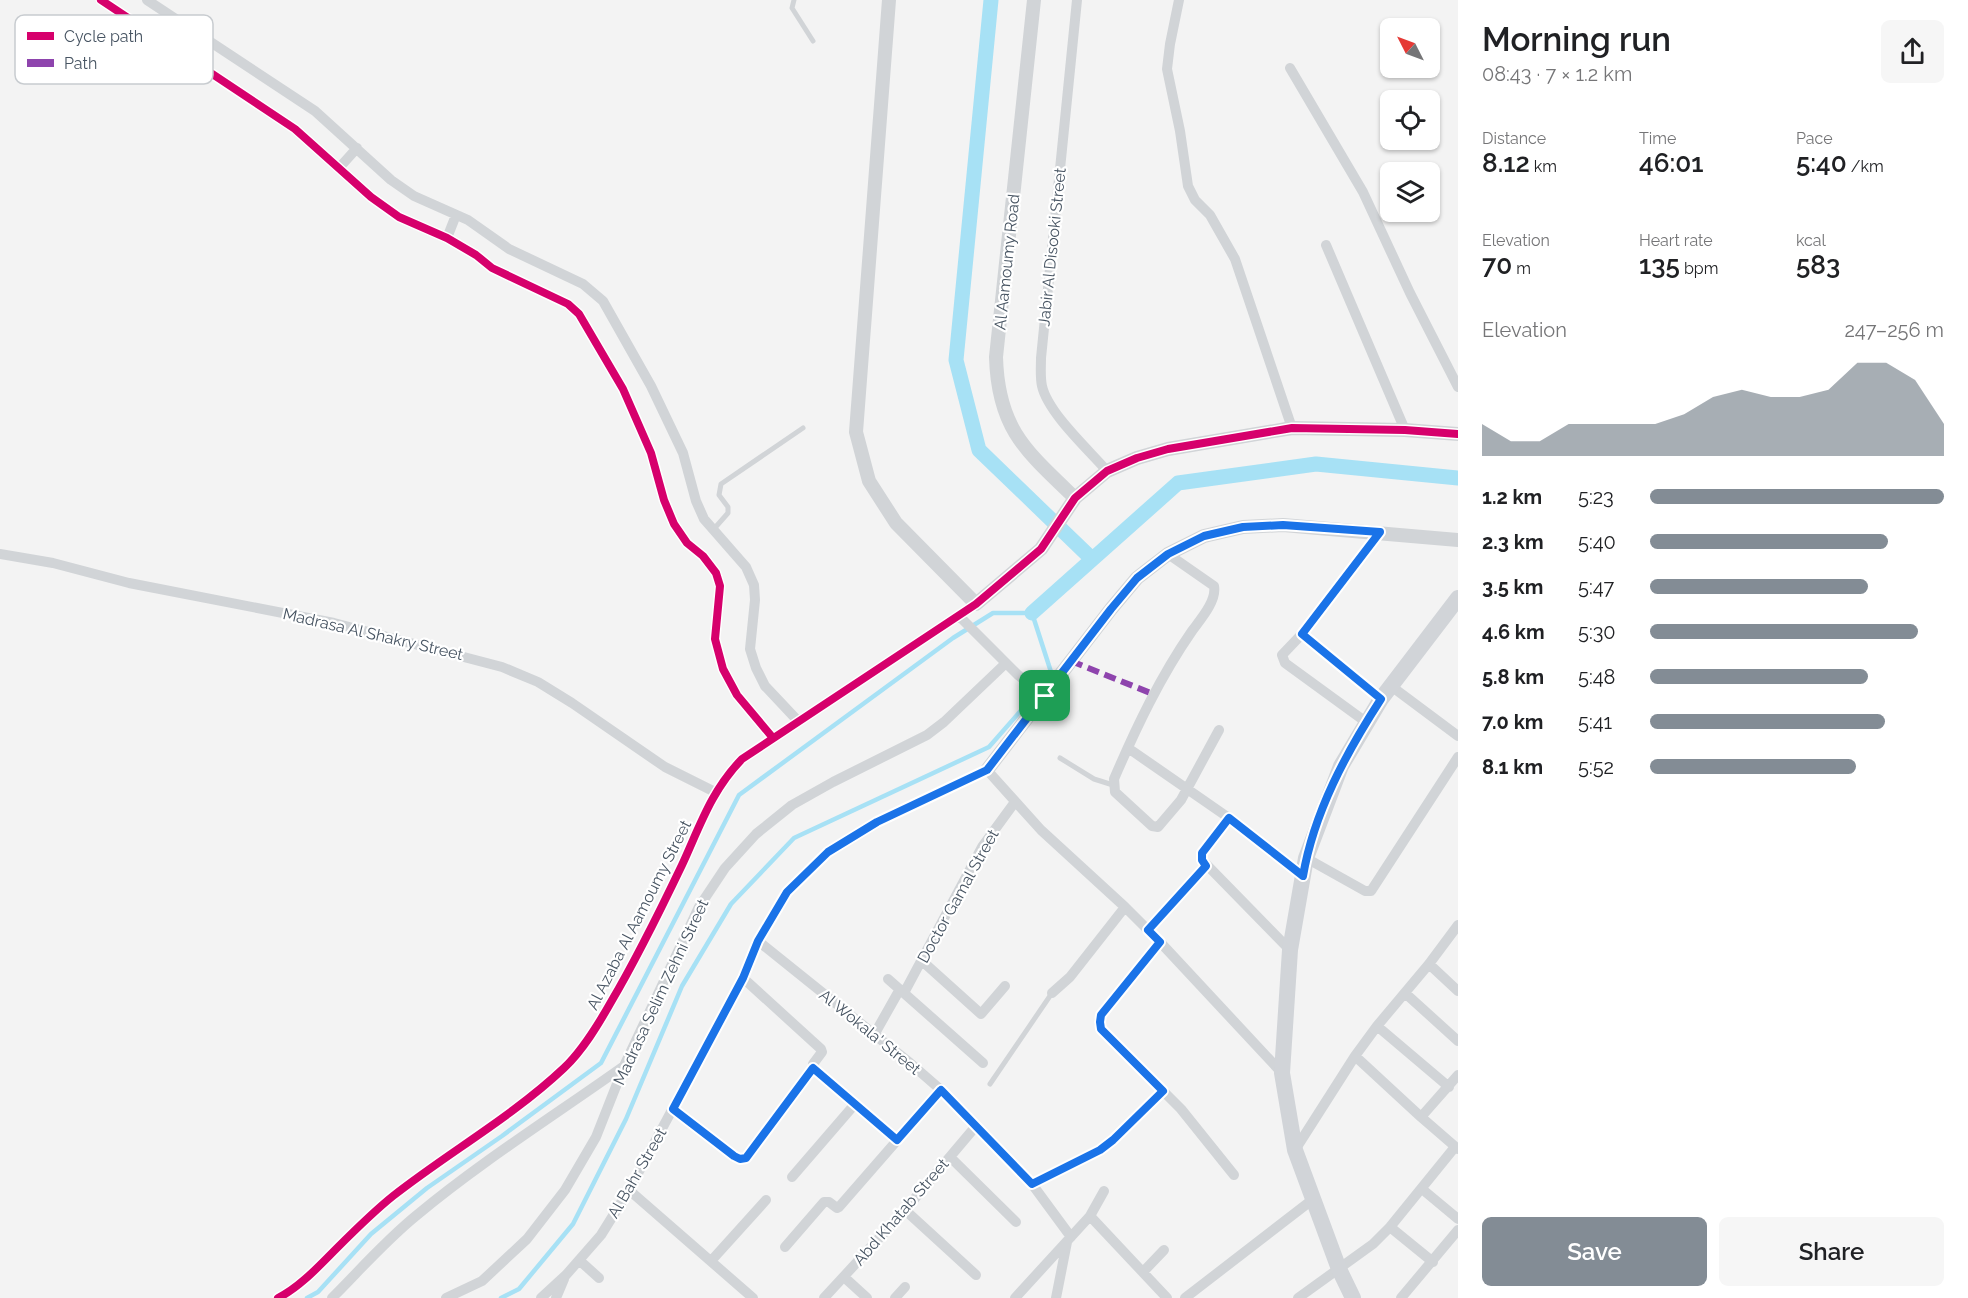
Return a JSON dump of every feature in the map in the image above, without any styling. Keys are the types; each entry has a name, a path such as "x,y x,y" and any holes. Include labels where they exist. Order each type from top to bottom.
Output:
{"main road":[{"path":"1353,1298 1339,1269 1295,1150 1282,1073 1290,950 1306,858 1341,766 1366,722 1386,693 1458,598"}],"street":[{"path":"101,0 125,15"},
{"path":"889,0 856,432 868,481 896,523 976,604 1041,549 1075,498 1107,471 1137,458 1168,449 1293,428 1406,430 1458,434"},
{"name":"Al Aamoumy Road","path":"1034,0 996,357 997,381 1009,424 1022,444 1075,498"},
{"name":"Jabir Al Disooki Street","path":"1077,0 1041,358 1041,384 1046,399 1058,415 1107,471"},
{"path":"1179,0 1167,69 1180,131 1188,186 1195,200 1210,215 1235,259 1293,428"},
{"path":"151,1 169,15"},
{"path":"213,46 315,111 355,150 414,196 455,217 468,220 509,249 583,284 603,301 651,386 683,453 696,501 704,519 712,531 727,543 746,567 754,585 755,600 750,649 756,668 765,686 798,721"},
{"path":"1290,68 1363,192 1410,293 1458,387"},
{"path":"213,73 295,129 341,166 371,197 399,217 447,236 492,268 568,304 579,314 623,389 651,453 663,500 674,524 687,543 703,556 716,573 720,586 715,639 723,669 737,695 773,738"},
{"path":"341,166 355,150"},
{"path":"447,236 455,217"},
{"path":"1326,245 1406,430"},
{"path":"1282,1073 1160,942 1068,857 987,770 1137,578 1168,554 1204,536 1243,527 1283,525 1458,540"},
{"path":"1366,722 1282,660 1282,655 1302,634 1380,532"},
{"name":"Madrasa Al Shakry Street","path":"0,554 53,563 129,583 334,623 502,666 538,682 665,766 715,792"},
{"path":"1168,554 1214,586 1215,591 1205,612 1154,694 1128,748 1114,779 1113,785 1118,796 1155,828 1174,811 1220,730"},
{"name":"Al Azaba Al Aamoumy Street","path":"278,1298 314,1270 393,1197 443,1158 496,1124 564,1067 582,1047 612,1001 681,866 715,792 727,774 742,759 961,617 976,604"},
{"path":"961,617 1018,675 1045,696"},
{"path":"1302,634 1386,693 1458,736"},
{"name":"Madrasa Selim Zehni Street","path":"446,1298 482,1281 527,1239 565,1190 596,1137 624,1066 699,907 725,868 756,834 792,805 927,735 944,722 1006,663"},
{"path":"1128,748 1229,818 1303,876"},
{"path":"1306,858 1365,891 1371,891 1458,758"},
{"name":"Al Bahr Street","path":"541,1298 566,1275 601,1234 629,1190 743,978 758,941 787,892 828,852 877,822 987,770"},
{"name":"Doctor Gamal Street","path":"874,1035 921,960 982,847 1015,802"},
{"path":"1229,818 1202,853 1202,860 1290,950"},
{"path":"1148,930 1206,866"},
{"path":"1052,993 1070,977 1125,908"},
{"path":"1295,1150 1355,1056 1404,993 1454,941 1458,925"},
{"name":"Al Wokala' Street","path":"758,941 941,1090 1032,1184 1069,1239"},
{"path":"1160,942 1101,1015 1101,1029 1181,1109 1234,1175"},
{"path":"921,960 981,1014 1005,986"},
{"path":"1430,964 1458,991"},
{"path":"673,1109 734,1156 740,1159 746,1158 813,1068 813,1064 822,1052 743,978"},
{"path":"888,979 983,1063"},
{"path":"1404,993 1458,1041"},
{"path":"1377,1026 1449,1088"},
{"path":"1298,1298 1373,1244 1457,1148 1421,1118 1355,1056"},
{"path":"332,1298 380,1249 431,1204 624,1066"},
{"path":"813,1068 897,1140"},
{"path":"1421,1118 1458,1075"},
{"path":"785,1247 824,1202 829,1202 839,1208 941,1090"},
{"path":"1032,1184 1100,1150 1163,1091"},
{"path":"792,1178 855,1104"},
{"name":"Abd Khatab Street","path":"824,1298 905,1210 976,1126"},
{"path":"950,1157 1016,1222"},
{"path":"1422,1189 1458,1219"},
{"path":"629,1190 753,1298"},
{"path":"1015,1298 1090,1216 1104,1191"},
{"path":"711,1261 766,1200"},
{"path":"1185,1298 1312,1200"},
{"path":"905,1210 975,1275"},
{"path":"1090,1216 1167,1298"},
{"path":"1390,1227 1433,1262"},
{"path":"1401,1298 1458,1230"},
{"path":"1056,1298 1069,1239"},
{"path":"1143,1272 1164,1250"},
{"path":"579,1260 599,1278"},
{"path":"556,1298 566,1275"},
{"path":"844,1277 867,1298"},
{"path":"895,1298 905,1287"}],"lane":[{"path":"794,0 792,8 813,41"},
{"path":"712,531 728,513 728,507 719,495 719,488 723,481 803,428"},
{"path":"1060,758 1094,779 1113,785"},
{"path":"990,1084 1052,993"}],"waterway":[{"path":"991,0 956,360 979,450 1092,559"},
{"path":"1032,613 1178,483 1316,464 1458,478"},
{"path":"307,1298 318,1292 371,1234 427,1188 601,1063 739,795 953,638 993,613 1032,613 1052,675 989,747 794,838 731,904 682,986 626,1119 573,1224 519,1289 501,1298"}],"marked path":[{"path":"1071,661 1153,694"}],"cycle path":[{"path":"101,0 124,15"},
{"path":"213,74 295,129 371,197 399,217 447,238 476,255 492,268 568,304 579,314 623,389 651,453 664,500 674,524 687,543 703,556 716,573 720,586 715,639 723,669 737,695 773,738"},
{"path":"278,1298 309,1276 364,1221 393,1196 544,1086 578,1053 601,1019 639,951 714,796 742,759 976,604 1041,549 1075,498 1107,471 1137,458 1168,449 1292,428 1405,430 1458,434"}],"route":[{"path":"1283,525 1380,532 1302,634 1381,699 1341,766 1306,858 1303,876 1229,818 1202,853 1202,860 1206,866 1148,930 1160,942 1101,1015 1100,1022 1101,1029 1163,1091 1113,1140 1086,1158 1032,1184 941,1090 897,1140 813,1068 746,1158 740,1159 734,1156 673,1109 743,978 758,941 787,892 828,852 877,822 987,770 1045,696 1137,578 1168,554 1204,536 1243,527 1283,525"}]}
